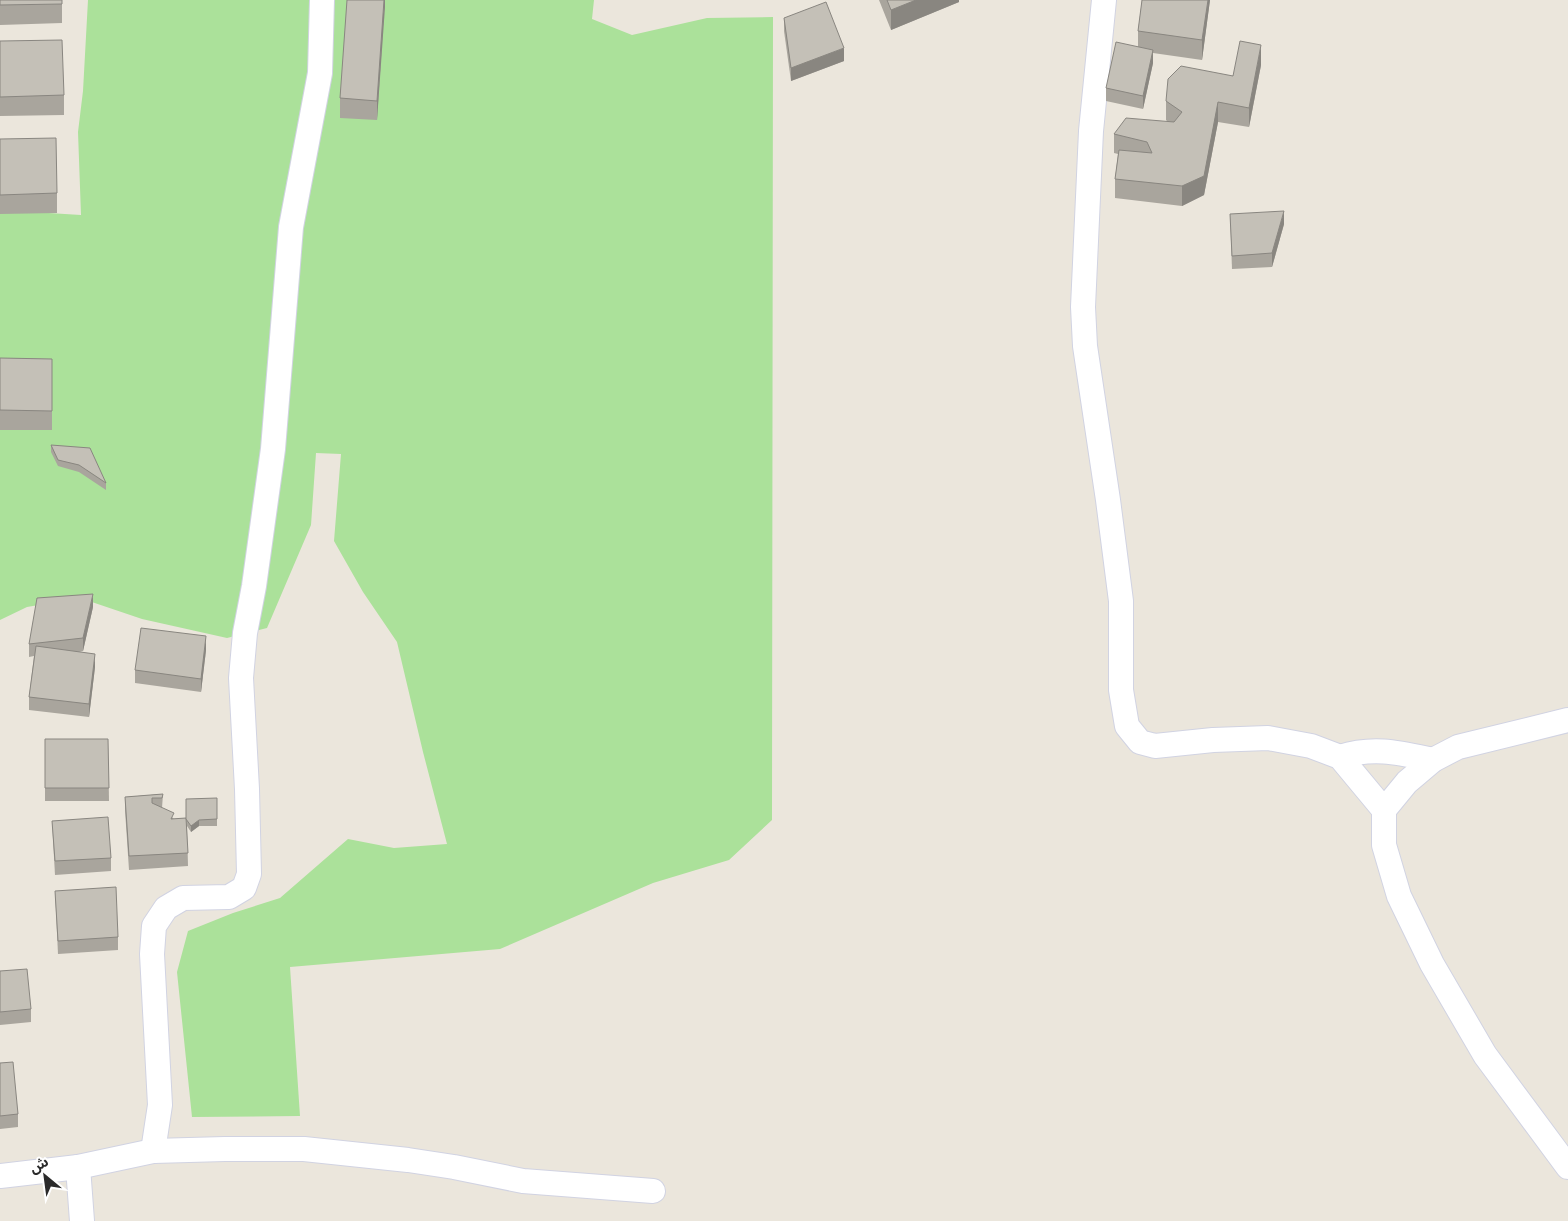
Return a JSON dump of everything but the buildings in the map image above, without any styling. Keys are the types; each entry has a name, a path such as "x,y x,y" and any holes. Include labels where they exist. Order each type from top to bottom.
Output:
{"street":[{"path":"153,1151 160,1105 152,954 154,926 166,908 183,898 229,897 244,888 250,874 241,678 245,633 254,586 273,449 291,227 320,73 322,0"},
{"path":"1104,0 1091,131 1083,308 1085,346 1121,601 1121,690 1127,726 1140,742 1155,746 1213,740 1268,738 1311,746 1340,758 1384,810"},
{"path":"1568,720 1458,747 1433,760 1407,782 1384,810 1384,845 1399,896 1432,964 1485,1055 1568,1167"},
{"path":"1340,758 1355,752 1376,750 1433,760"},
{"path":"0,1176 78,1167 153,1151 304,1149 445,1165 523,1181 653,1192"},
{"path":"78,1167 82,1221"}],"green space":[{"path":"88,0 594,0 592,19 632,35 707,18 773,17 772,820 729,860 653,883 500,949 290,967 300,1116 192,1117 177,972 188,931 233,913 280,898 348,839 394,848 447,844 397,642 363,592 334,541 341,454 316,453 311,525 267,628 227,638 142,619 80,598 27,607 0,620 0,210 81,215 78,132 83,91"}]}
